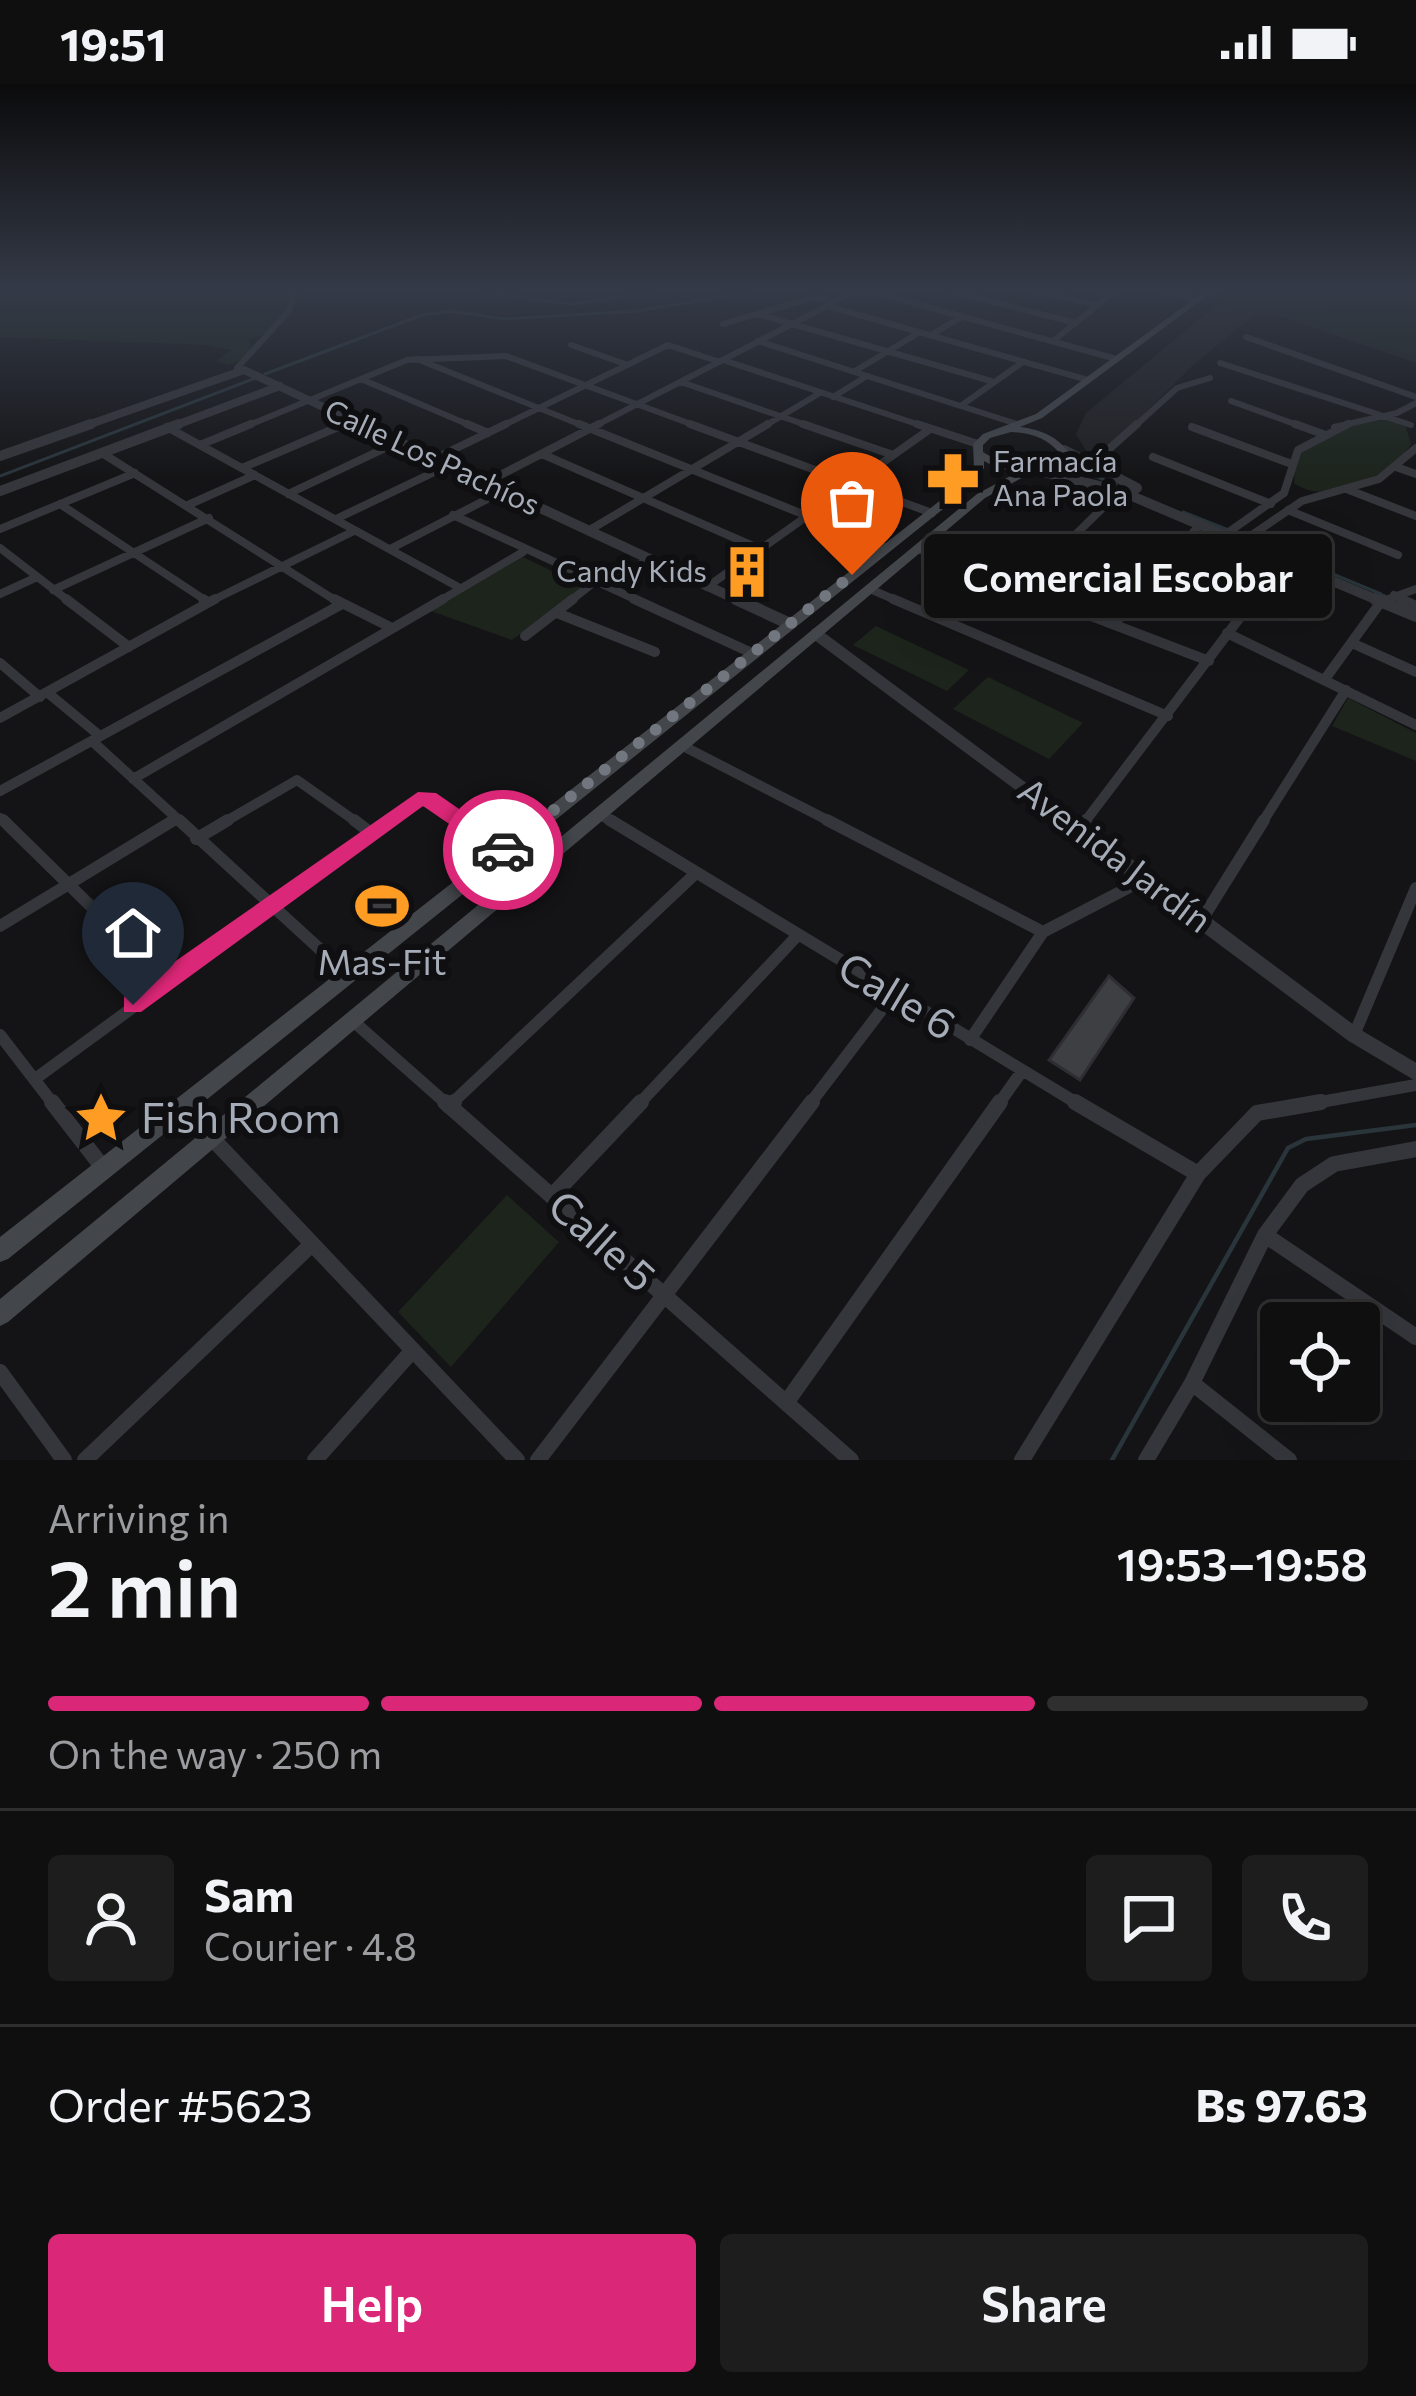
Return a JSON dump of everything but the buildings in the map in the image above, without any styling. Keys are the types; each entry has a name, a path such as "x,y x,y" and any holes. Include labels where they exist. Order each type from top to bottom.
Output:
{"main road":[{"path":"0,1251 964,488 979,468 980,449 999,431 1039,416 1124,352"},
{"path":"0,1314 981,496 1010,478 1064,461 1060,445 1039,416"},
{"path":"999,431 1027,431 1060,445"},
{"path":"980,449 996,465 1036,471"},
{"path":"964,488 981,496"},
{"path":"631,752 626,773 650,773"},
{"path":"601,776 621,776 623,793"}],"street":[{"path":"4,452 241,369 258,352"},
{"path":"592,352 628,365"},
{"path":"436,458 654,352"},
{"path":"692,352 980,449"},
{"path":"487,482 737,352"},
{"path":"794,352 1017,424"},
{"path":"855,371 885,352"},
{"path":"895,352 991,381"},
{"path":"990,352 1088,380"},
{"path":"1093,352 1113,358"},
{"path":"1287,352 1416,400"},
{"path":"200,445 415,358 472,355 525,362 932,513"},
{"path":"415,358 887,548"},
{"path":"962,405 1023,362"},
{"path":"1220,363 1382,415 1414,420"},
{"path":"241,369 277,385"},
{"path":"833,397 867,376"},
{"path":"1090,466 1177,388 1210,378"},
{"path":"361,379 488,433"},
{"path":"681,382 892,455"},
{"name":"Calle Los Pachíos","path":"0,491 277,385 790,624"},
{"path":"588,531 820,393"},
{"path":"1230,532 1287,490 1289,464 1298,450 1323,434 1397,413 1416,400"},
{"path":"1231,401 1323,434"},
{"path":"1397,413 1414,420"},
{"path":"1414,420 1416,437"},
{"path":"242,468 352,421"},
{"path":"167,428 460,588"},
{"path":"1192,428 1289,464"},
{"path":"706,587 930,429"},
{"path":"288,494 398,442"},
{"path":"1060,445 1090,466 1159,498 1176,513"},
{"path":"1245,538 1302,500 1348,490 1396,467 1416,448"},
{"path":"102,453 342,604 390,627"},
{"path":"542,454 760,549"},
{"path":"1153,457 1271,504"},
{"path":"336,519 449,465"},
{"path":"1396,467 1416,474"},
{"path":"1036,471 1120,491 1416,606"},
{"path":"0,529 135,473"},
{"path":"188,505 255,475"},
{"path":"1287,490 1316,496"},
{"path":"1287,490 1302,500"},
{"path":"1348,490 1416,515"},
{"path":"390,549 503,491"},
{"path":"1021,588 1120,491"},
{"path":"60,504 208,602"},
{"path":"1288,510 1399,555"},
{"path":"453,515 523,552 635,596 754,654"},
{"path":"53,590 209,518"},
{"path":"1114,624 1201,523"},
{"path":"0,718 208,602 354,531"},
{"path":"0,548 129,647"},
{"path":"918,548 1208,661"},
{"path":"133,779 523,552"},
{"path":"1080,829 1285,558"},
{"path":"525,636 598,584 648,560"},
{"path":"0,594 38,577"},
{"path":"870,589 1168,716"},
{"path":"1325,679 1388,597 1416,589"},
{"path":"1388,597 1416,616"},
{"path":"0,791 342,604"},
{"path":"556,614 655,652"},
{"path":"1227,633 1416,725"},
{"name":"Avenida Jardín","path":"816,634 1354,1035 1416,1072"},
{"path":"1352,643 1416,672"},
{"path":"0,663 96,738 196,839 347,975"},
{"path":"1201,921 1346,690"},
{"path":"683,746 1043,932"},
{"path":"196,839 297,780 371,833"},
{"path":"35,1079 423,798 505,851"},
{"name":"Calle 6","path":"599,814 893,995 1198,1174"},
{"path":"0,818 166,980"},
{"path":"0,926 176,818"},
{"path":"449,1106 695,874"},
{"path":"970,1040 1043,932 1145,878"},
{"path":"1354,1035 1416,888"},
{"path":"552,1196 797,936"},
{"path":"538,1460 893,995"},
{"name":"Calle 5","path":"353,1021 851,1460"},
{"path":"0,1035 104,1169"},
{"path":"786,1402 1022,1071"},
{"path":"1022,1460 1198,1174 1257,1113 1270,1107 1416,1085"},
{"path":"210,1136 517,1460"},
{"path":"1146,1460 1192,1383 1265,1235 1313,1174 1334,1164 1416,1149"},
{"path":"1265,1235 1416,1337"},
{"path":"86,1460 312,1244"},
{"path":"315,1460 413,1351"},
{"path":"0,1372 64,1460"},
{"path":"1192,1383 1289,1460"}],"shaded area":[{"path":"228,352 253,355 229,365 216,361"},
{"path":"1159,352 1209,352 1094,464 1076,434 1086,413"},
{"path":"1385,352 1416,352 1416,363"},
{"path":"1390,420 1406,427 1411,444 1374,477 1324,492 1294,483 1295,464 1309,445 1351,426"},
{"path":"523,557 585,587 512,640 428,610"},
{"path":"876,626 969,670 947,691 853,645"},
{"path":"988,677 1083,723 1049,759 953,709"},
{"path":"1348,698 1416,733 1416,761 1332,726"},
{"path":"507,1195 559,1242 451,1367 398,1312"}],"waterway":[{"path":"265,374 323,352"},
{"path":"0,476 256,378"},
{"path":"1079,469 1116,485"},
{"path":"1183,512 1226,529"},
{"path":"1251,540 1381,594"},
{"path":"1112,1460 1288,1148 1306,1139 1416,1125"}],"way so far":[{"path":"503,850 852,575"}],"place":[{"name":"Farmacía Ana Paola","path":"953,479"},
{"name":"Candy Kids","path":"747,572"},
{"name":"Comercial Escobar","path":"852,575"},
{"name":"Mas-Fit","path":"382,906"},
{"name":"Fish Room","path":"101,1118"}],"route":[{"path":"133,1005 418,799 429,799 503,850"}]}
